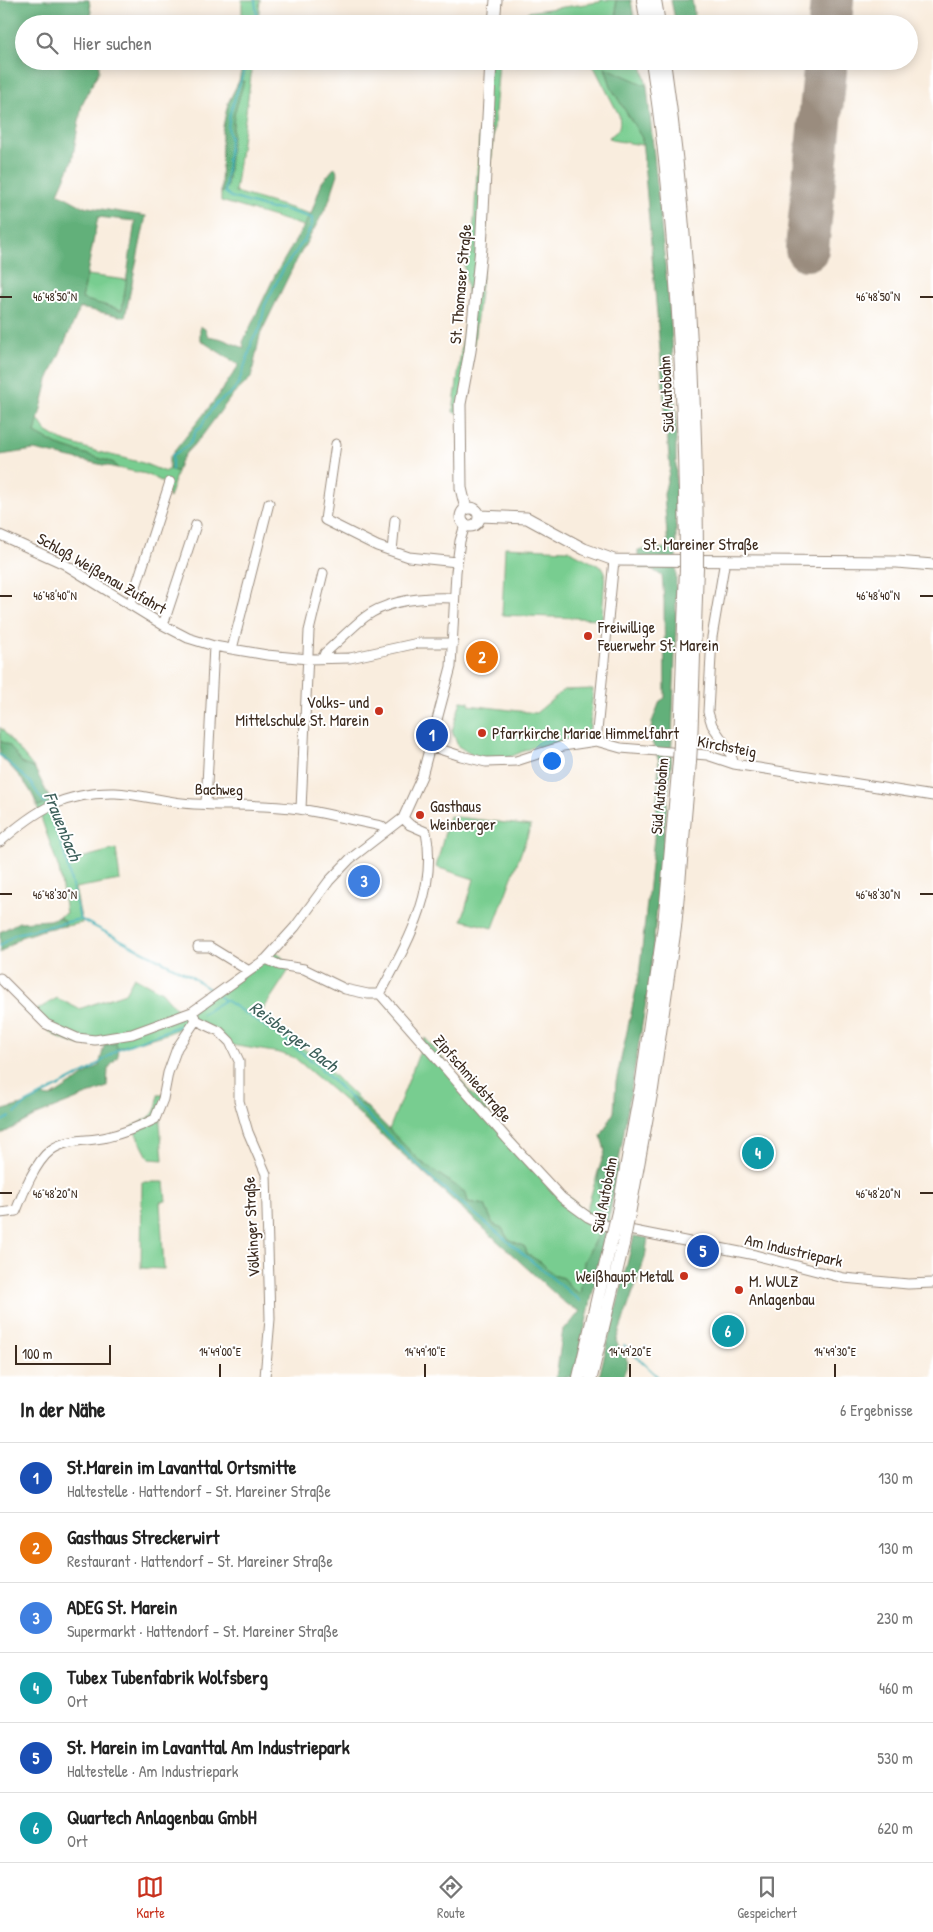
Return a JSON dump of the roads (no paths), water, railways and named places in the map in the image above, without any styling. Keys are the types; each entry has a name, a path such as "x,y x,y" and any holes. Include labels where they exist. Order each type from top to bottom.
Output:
{"highway":[{"path":"643,0 646,15"},
{"path":"655,0 658,15"},
{"name":"Süd Autobahn","path":"653,70 667,181 679,311 692,554"},
{"name":"Süd Autobahn","path":"591,1377 623,1213 685,762 696,427 690,311 679,177 665,70"},
{"name":"Süd Autobahn","path":"580,1377 617,1243"}],"main road":[{"path":"495,15 496,0"},
{"name":"St. Thomaser Straße","path":"466,509 462,488 460,404 470,351 480,248 490,70"},
{"path":"466,509 476,510 480,516 480,520 475,526 465,525 461,518 462,513 466,509"},
{"name":"St. Mareiner Straße","path":"480,516 527,518 584,549 614,560 897,562 933,565"}],"street":[{"path":"336,444 325,520 377,546 392,551 423,560 457,562"},
{"path":"130,605 170,482"},
{"path":"232,649 269,503"},
{"path":"392,551 395,520"},
{"path":"163,625 196,525"},
{"path":"0,1213 16,1211 31,1176 51,1150 70,1142 105,1138 132,1131 155,1119 163,1099 168,1073 177,1048 194,1016 212,998 266,959 295,927 329,881 350,859 385,830 403,818 422,776 451,667 457,562 460,541 465,525"},
{"name":"Schloß Weißenau Zufahrt","path":"0,535 64,564 163,625 188,638 214,646 267,655 308,659 350,658 418,643 453,643"},
{"path":"596,741 614,560"},
{"path":"725,560 712,637 708,712 712,725 729,750 734,764"},
{"path":"300,809 309,631 323,573"},
{"path":"323,658 325,653 365,617 377,610 424,597 454,598"},
{"path":"206,804 214,646"},
{"name":"Kirchsteig","path":"430,746 486,762 516,761 562,746 596,741 621,748 707,755 734,764 933,796"},
{"name":"Bachweg","path":"0,842 26,820 50,805 82,796 115,793 169,802 300,809 381,826 385,830"},
{"path":"266,959 279,966 304,969 345,989 368,994 380,994 419,916 428,873 430,852 426,832 410,825 403,818"},
{"path":"198,947 210,947 249,971"},
{"path":"0,978 46,1024 77,1038 95,1040 132,1034 194,1016"},
{"name":"Zipfschmiedstraße","path":"380,994 502,1134 562,1198 604,1226 649,1233"},
{"name":"Völkinger Straße","path":"194,1016 219,1031 230,1042 239,1061 239,1101 248,1132 266,1174 270,1319 265,1377"},
{"name":"Am Industriepark","path":"649,1233 754,1255 844,1278 908,1284 933,1283"}],"waterway":[{"path":"255,0 257,15"},
{"path":"172,470 172,455 187,446 196,430 201,428 216,404 233,391 239,382 252,340 260,329 265,305 284,268 305,239 312,225 312,218 283,209 271,209 231,197 225,192 230,138 228,128 230,113 244,70"},
{"name":"Frauenbach","path":"0,755 30,782 45,804"},
{"name":"Frauenbach","path":"48,811 64,852 80,919"},
{"name":"Reisberger Bach","path":"0,946 15,934 80,919 189,975 215,993"},
{"name":"Reisberger Bach","path":"219,996 284,1039 316,1064 430,1177 580,1301"},
{"path":"202,1014 225,1000"},
{"path":"15,1113 25,1104 90,1070 118,1049 187,1023"},
{"path":"0,1122 10,1117"},
{"name":"Reisberger Bach","path":"624,1345 658,1377"}],"place":[{"name":"Freiwillige Feuerwehr St. Marein","path":"588,636"},
{"name":"Gasthaus Streckerwirt","path":"482,657"},
{"name":"Volks- und Mittelschule St. Marein","path":"379,711"},
{"name":"Pfarrkirche Mariae Himmelfahrt","path":"482,733"},
{"name":"St.Marein im Lavanttal Ortsmitte","path":"432,735"},
{"name":"Gasthaus Weinberger","path":"420,815"},
{"name":"ADEG St. Marein","path":"364,881"},
{"name":"Tubex Tubenfabrik Wolfsberg","path":"758,1153"},
{"name":"St. Marein im Lavanttal Am Industriepark","path":"703,1251"},
{"name":"Weißhaupt Metall","path":"684,1276"},
{"name":"M. WULZ Anlagenbau","path":"739,1290"},
{"name":"Quartech Anlagenbau GmbH","path":"728,1331"}]}
